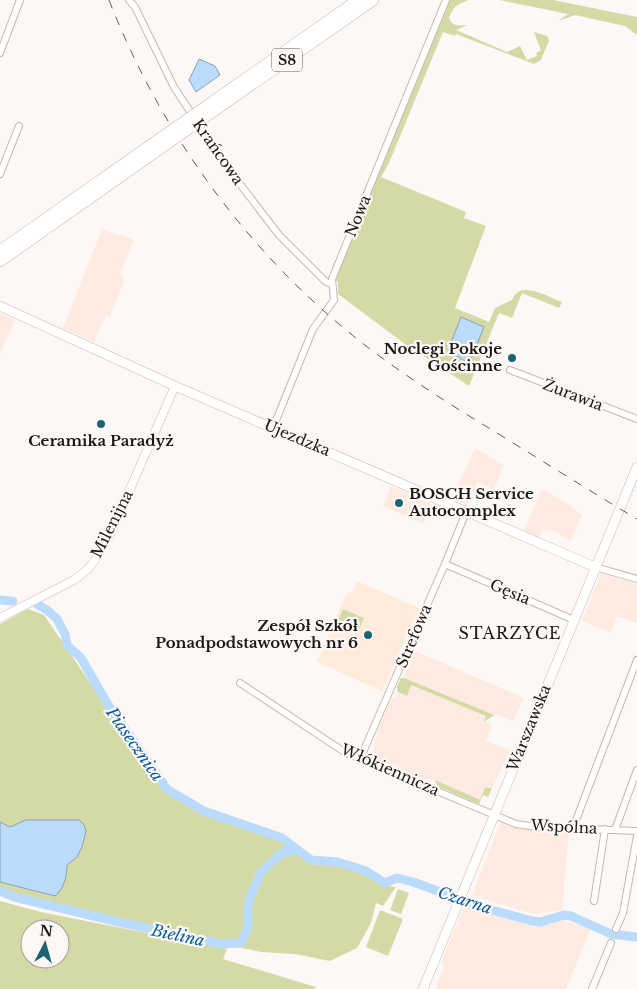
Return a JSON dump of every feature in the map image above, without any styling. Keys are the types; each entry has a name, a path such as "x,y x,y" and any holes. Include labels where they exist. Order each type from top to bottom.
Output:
{"highway":[{"name":"S8","path":"0,261 358,0"},
{"name":"S8","path":"199,116 373,0"},
{"name":"S8","path":"0,251 153,149"}],"main road":[{"name":"Ujezdzka","path":"0,306 175,386 595,568"},
{"name":"Warszawska","path":"423,989 637,467"}],"street":[{"path":"0,53 20,0"},
{"name":"Krańcowa","path":"129,0 174,88 223,162 279,235 326,282 332,284"},
{"name":"Nowa","path":"273,428 313,328 334,300 332,279 446,0"},
{"path":"0,174 19,126"},
{"name":"Żurawia","path":"510,370 637,419"},
{"name":"Milenijna","path":"0,618 74,580 87,570 95,560 110,535 175,386"},
{"name":"Strefowa","path":"360,759 466,512"},
{"name":"Gęsia","path":"445,564 574,620"},
{"path":"595,568 637,579"},
{"path":"573,828 637,660"},
{"name":"Włókiennicza","path":"240,683 346,753 494,814"},
{"path":"615,830 637,770"},
{"name":"Wspólna","path":"494,814 524,825 637,831"},
{"path":"594,901 605,829"},
{"path":"616,929 623,913 637,836"},
{"path":"592,989 611,943"}],"shaded area":[{"path":"102,229 134,240 121,272 124,282 110,316 106,315 94,342 63,328"},
{"path":"0,313 15,320 0,354"},
{"path":"475,448 504,465 494,489 477,482 467,506 452,499"},
{"path":"391,486 431,504 423,524 383,506"},
{"path":"542,489 568,504 582,515 571,541 549,529 548,531 543,529 539,538 524,531"},
{"path":"601,573 637,584 637,623 617,616 611,633 582,621"},
{"name":"Zespół Szkół Ponadpodstawowych nr 6","path":"357,581 419,608 382,691 317,662 347,592 352,593"},
{"path":"415,651 524,698 513,721 497,715 485,720 485,722 492,725 486,741 510,750 488,797 483,795 479,804 437,786 435,780 429,778 424,781 399,770 398,766 393,763 388,765 372,759 377,732 392,698 396,697 397,687 401,678 404,678"},
{"path":"501,822 518,828 569,833 562,910 532,914 472,895"},
{"path":"470,906 534,927 562,920 591,928 566,989 435,989 445,964 441,963 463,909"}],"green space":[{"path":"448,0 468,0 456,6 449,18 455,25 468,25 456,30 507,52 520,46 527,60 537,56 536,53 541,50 534,32 547,36 549,40 541,60 534,64 456,34 455,36 443,32 389,163 381,177 466,212 464,218 486,226 455,308 489,322 495,308 512,300 521,291 535,291 562,302 559,308 522,293 512,318 499,313 469,386 405,344 338,294 338,282 334,279"},
{"path":"499,0 553,0 637,17 637,35 625,26 575,15 558,21 568,14"},
{"path":"28,609 44,615 140,756 166,790 203,811 269,835 313,865 351,869 368,875 386,885 396,887 383,906 376,903 371,923 357,948 330,961 295,954 261,952 123,922 14,895 0,889 0,624"},
{"path":"343,609 364,618 359,630 338,621"},
{"path":"401,678 494,715 484,722 486,716 411,685 407,696 398,692 397,687"},
{"path":"435,780 480,800 485,788 492,788 488,797 483,795 479,804 437,786"},
{"path":"398,889 409,893 401,914 390,910"},
{"path":"0,901 41,912 227,949 223,959 316,987 315,989 0,989"},
{"path":"380,910 403,919 388,956 366,947"}],"water":[{"path":"199,59 215,66 220,75 196,92 189,80"},
{"path":"461,317 484,327 469,364 448,350"},
{"path":"26,820 79,820 84,825 86,831 82,847 77,857 67,865 61,890 55,896 0,882 0,822 10,827"}],"waterway":[{"name":"Piasecznica","path":"0,600 13,601"},
{"name":"Piasecznica","path":"38,605 57,619 65,634 67,645 81,658 107,703 167,789 204,811 282,838 311,860 338,862 366,871 385,883 397,878 485,908 532,921 540,922 564,915 571,916 611,934 637,937"},
{"name":"Bielina","path":"0,891 14,897 123,923 221,944 241,943 248,928 248,903 261,872 282,853 298,850"}],"railway":[{"path":"109,0 131,51 156,100 184,148 250,236 287,276 327,314 401,372 637,519"}],"place":[{"name":"Noclegi Pokoje Gościnne","path":"512,358"},
{"name":"Ceramika Paradyż","path":"101,424"},
{"name":"BOSCH Service Autocomplex","path":"399,503"},
{"name":"Zespół Szkół Ponadpodstawowych nr 6","path":"368,635"}],"district":[{"name":"STARZYCE","path":"510,633"}],"water label":[{"name":"Czarna","path":"465,900"}]}
